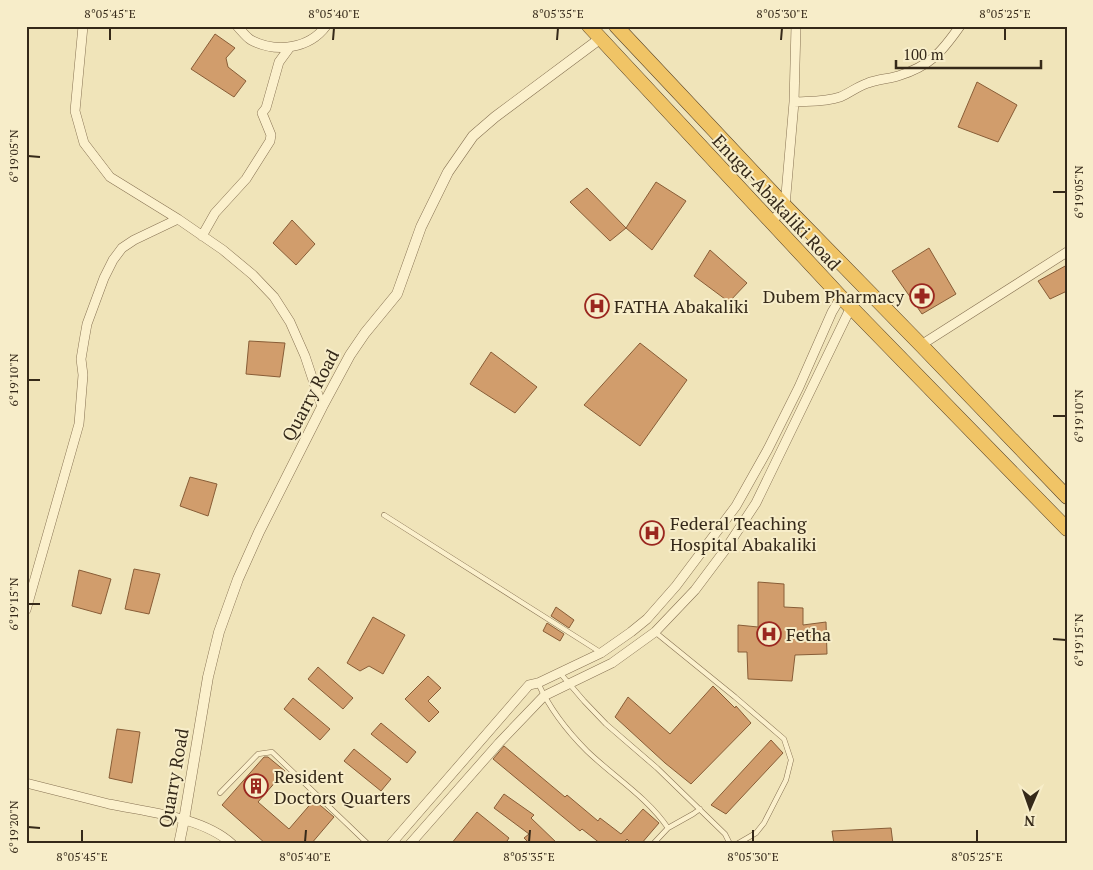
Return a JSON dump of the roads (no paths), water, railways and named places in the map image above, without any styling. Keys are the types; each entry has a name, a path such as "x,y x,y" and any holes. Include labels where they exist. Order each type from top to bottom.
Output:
{"highway":[{"name":"Enugu-Abakaliki Road","path":"589,26 846,302 1067,529"},
{"name":"Enugu-Abakaliki Road","path":"616,26 785,206 1067,497"}],"street":[{"path":"83,26 75,110 84,143 110,177 202,236 253,275 274,297 290,322 305,356 322,407"},
{"path":"237,26 250,39 274,47 290,47 313,40 326,26"},
{"path":"771,223 785,206 794,102 796,26"},
{"path":"794,102 827,100 839,97 866,83 896,77 915,70 931,61 946,46 960,26"},
{"name":"Quarry Road","path":"179,844 208,677 219,632 238,580 256,540 322,407 350,355 365,333 397,294 421,226 448,172 473,136 495,116 601,38"},
{"path":"202,236 214,213 246,179 270,141 271,135 262,113 266,108 280,60 290,47"},
{"path":"26,610 79,424 82,376 81,359 84,341 87,324 104,278 113,260 122,248 134,240 178,219"},
{"path":"921,345 1067,252"},
{"path":"410,844 499,743 544,696 612,663 655,632 695,590 756,504 846,302"},
{"path":"391,844 529,685 538,683 601,653 646,620 676,586 736,506 768,449 799,387 832,312 846,302"},
{"path":"461,762 474,773"},
{"path":"26,783 108,804 184,820 224,836 232,844"},
{"path":"412,820 423,830"}],"lane":[{"path":"384,516 601,653"},
{"path":"655,632 735,696 784,740 791,760 786,780 764,823 756,833 737,844"},
{"path":"560,672 606,724 652,763 700,809 725,834 730,844"},
{"path":"538,683 544,696 586,751 651,807 668,828"},
{"path":"220,793 258,754 272,752 368,844"},
{"path":"653,844 668,828 700,809"}],"place":[{"name":"Dubem Pharmacy","path":"922,296"},
{"name":"FATHA Abakaliki","path":"597,306"},
{"name":"Federal Teaching Hospital Abakaliki","path":"652,533"},
{"name":"Fetha","path":"769,634"},
{"name":"Resident Doctors Quarters","path":"256,786"}]}
